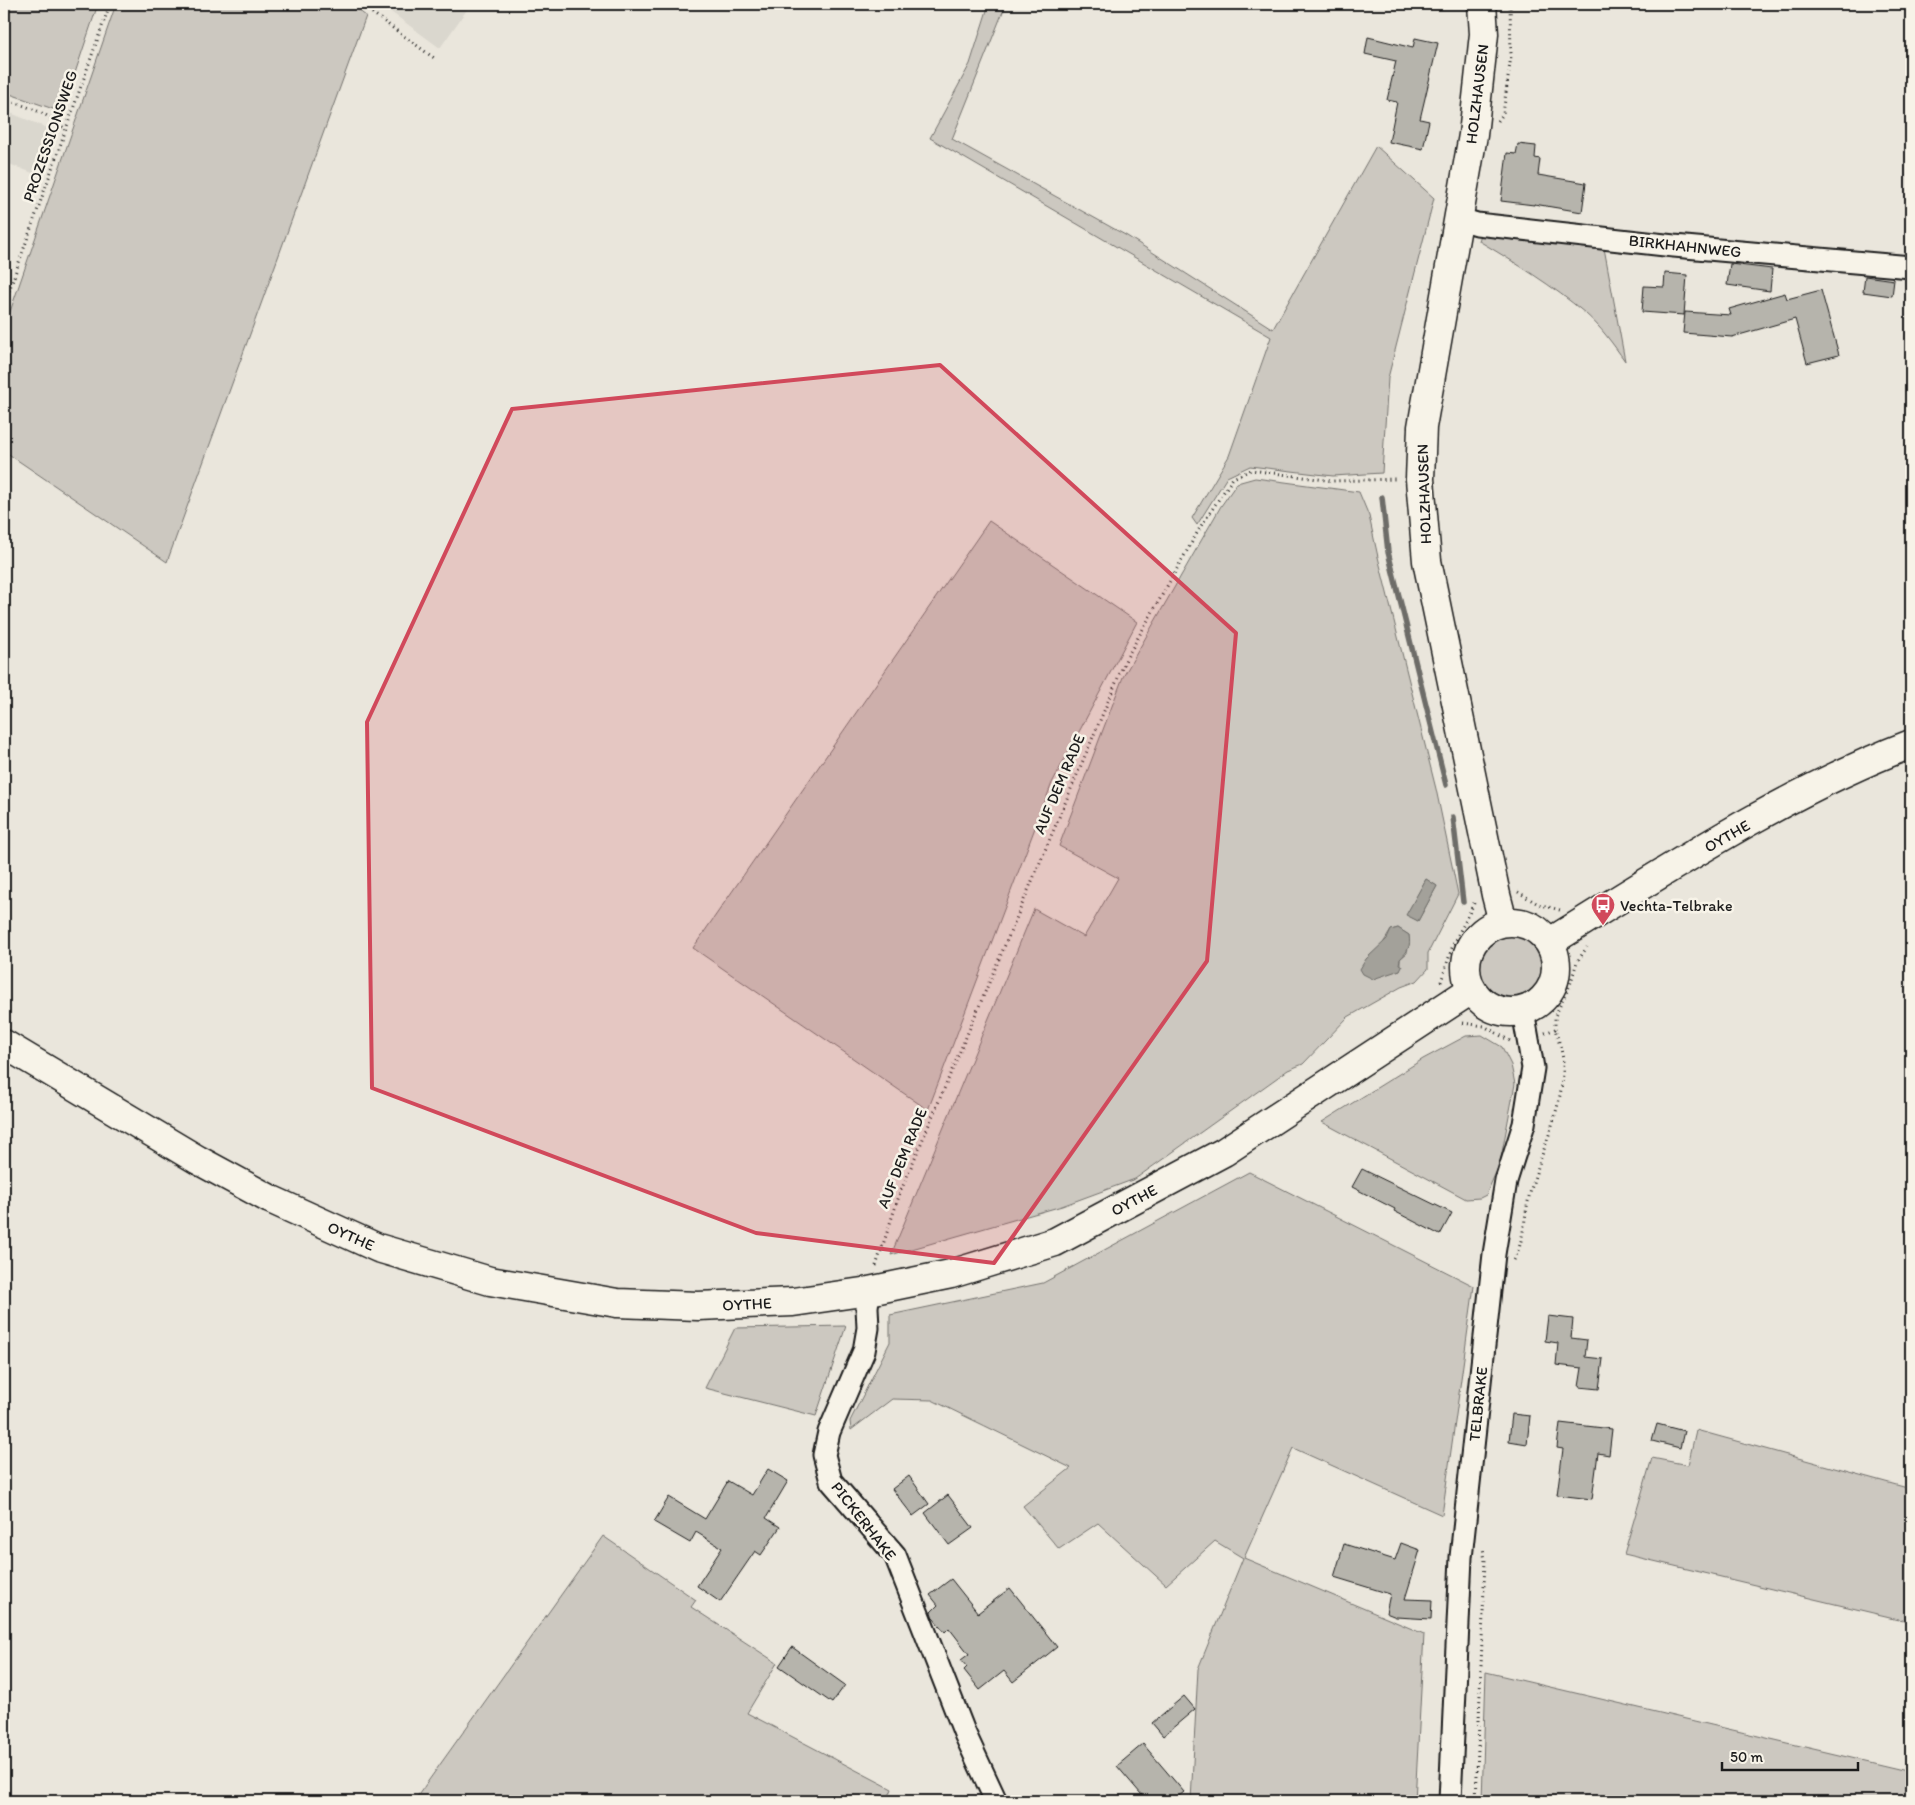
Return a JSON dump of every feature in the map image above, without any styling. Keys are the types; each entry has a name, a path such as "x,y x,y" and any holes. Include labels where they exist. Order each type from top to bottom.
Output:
{"main road":[{"name":"HOLZHAUSEN","path":"1482,4 1484,34 1473,135 1460,219 1422,427 1420,479 1427,561 1503,922"},
{"name":"OYTHE","path":"1550,942 1741,827 1835,777 1911,744"},
{"path":"1503,922 1529,925 1541,932 1550,942 1555,955 1557,969 1554,983 1547,996 1536,1006 1523,1011 1508,1013 1494,1009 1481,1002 1472,990 1466,976 1466,962 1470,948 1478,936 1489,927 1503,922"},
{"name":"OYTHE","path":"4,1044 198,1160 270,1199 378,1248 490,1281 617,1303 698,1306 794,1302 869,1291 951,1274 1055,1242 1224,1152 1472,990"}],"street":[{"name":"BIRKHAHNWEG","path":"1460,219 1477,224 1674,246 1911,266"},
{"name":"TELBRAKE","path":"1450,1801 1461,1557 1494,1254 1506,1181 1524,1124 1533,1068 1523,1011"},
{"name":"PICKERHAKE","path":"869,1291 868,1328 864,1351 829,1432 824,1455 831,1481 895,1555 965,1734 998,1800"}],"path":[{"name":"PROZESSIONSWEG","path":"4,305 110,4"},
{"path":"360,4 434,58"},
{"path":"4,99 32,108 53,118 66,130"},
{"name":"AUF DEM RADE","path":"869,1291 880,1251 900,1193 1126,659 1201,526 1233,478 1251,470 1333,481 1420,479"},
{"path":"1511,1266 1519,1250 1528,1199 1560,1097 1563,1062 1555,1029 1555,1016 1570,985 1577,962 1586,947 1594,942"},
{"path":"1459,1023 1484,1026 1508,1041 1529,1038 1555,1029"},
{"path":"1476,1801 1485,1560 1482,1542"}],"highlighted area":[{"path":"940,365 1236,633 1207,961 994,1263 756,1233 372,1088 367,722 512,409"}],"shaded area":[{"path":"4,4 98,4 62,112 4,92"},
{"path":"116,4 350,4 366,16 167,562 4,451 4,329"},
{"path":"380,4 471,4 440,48"},
{"path":"989,4 1006,4 952,139 1127,236 1273,329 1376,146 1434,198 1388,378 1382,473 1333,476 1250,466 1227,477 1197,525 1192,518 1229,456 1271,337 930,138 970,64"},
{"path":"8,112 50,129 38,175 4,162 4,125"},
{"path":"1481,234 1604,248 1625,361 1591,318 1534,275 1479,241"},
{"path":"1255,478 1359,492 1369,516 1436,789 1458,894 1428,953 1428,969 1417,981 1401,987 1348,1017 1303,1064 1288,1070 1135,1179 1062,1206 891,1255 1034,909 1084,937 1118,878 1059,846 1123,677 1221,506 1237,483","holes":["1426,879 1437,886 1418,921 1407,915","1398,928 1409,935 1407,953 1400,959 1400,970 1387,973 1366,959 1382,945 1391,930"]},
{"path":"989,521 1137,622 1052,783 928,1110 693,948"},
{"path":"1426,879 1437,886 1418,921 1406,915"},
{"path":"1398,928 1409,935 1410,939 1405,954 1400,959 1399,964 1402,966 1400,970 1373,979 1363,974 1360,969 1366,959 1387,939 1391,930"},
{"path":"1505,935 1517,935 1533,944 1540,954 1542,966 1540,978 1533,988 1517,997 1505,997 1494,992 1485,983 1480,972 1480,960 1485,949 1494,940"},
{"path":"1482,1035 1502,1047 1511,1065 1515,1084 1500,1163 1486,1195 1480,1198 1466,1199 1322,1122 1423,1059 1466,1036"},
{"path":"1249,1172 1474,1286 1442,1515 1293,1448 1244,1558 1424,1634 1415,1801 1191,1801 1198,1669 1243,1558 1215,1541 1166,1585 1098,1523 1059,1549 1023,1506 1071,1468 932,1400 892,1399 851,1430 850,1421 890,1342 890,1315 1043,1283"},
{"path":"846,1326 816,1416 705,1388 735,1328"},
{"path":"1696,1430 1911,1489 1911,1622 1624,1554 1652,1458 1688,1465"},
{"path":"603,1536 696,1600 691,1607 777,1663 747,1713 892,1789 887,1801 414,1801"},
{"path":"1486,1672 1911,1772 1911,1801 1482,1801"}],"building":[{"path":"1368,37 1413,48 1415,38 1438,43 1420,119 1429,121 1423,149 1389,142 1397,102 1387,100 1396,61 1365,54"},
{"path":"1518,144 1536,146 1535,158 1540,159 1538,175 1586,183 1582,212 1501,201 1507,153 1516,154"},
{"path":"1730,264 1772,269 1770,291 1727,285"},
{"path":"1665,273 1687,275 1684,315 1642,312 1644,286 1664,287"},
{"path":"1865,276 1894,280 1892,296 1863,292"},
{"path":"1821,290 1839,355 1807,363 1795,319 1732,337 1683,333 1685,312 1731,315 1729,309 1785,293 1787,299"},
{"path":"1362,1169 1452,1213 1440,1235 1352,1187"},
{"path":"1548,1316 1573,1319 1571,1338 1587,1340 1585,1357 1603,1359 1599,1389 1579,1387 1582,1368 1556,1365 1558,1343 1545,1341"},
{"path":"1512,1414 1530,1416 1527,1444 1509,1441"},
{"path":"1560,1423 1612,1429 1609,1455 1598,1453 1592,1499 1557,1495 1563,1449 1557,1448"},
{"path":"1657,1424 1684,1431 1680,1448 1652,1441"},
{"path":"768,1469 788,1481 766,1518 780,1527 761,1555 755,1551 720,1602 697,1586 722,1548 696,1532 690,1543 654,1522 669,1497 705,1519 728,1481 752,1495"},
{"path":"909,1476 929,1504 913,1516 892,1489"},
{"path":"948,1495 973,1528 949,1545 925,1513"},
{"path":"1401,1543 1420,1550 1405,1599 1432,1600 1431,1619 1396,1617 1386,1613 1390,1594 1334,1577 1344,1544 1395,1560"},
{"path":"951,1579 978,1613 1010,1588 1057,1647 1013,1682 1004,1671 980,1690 964,1670 967,1667 961,1660 969,1654 949,1628 945,1632 933,1618 931,1612 938,1605 930,1595"},
{"path":"792,1647 845,1685 832,1703 779,1666"},
{"path":"1184,1696 1195,1709 1163,1736 1152,1723"},
{"path":"1143,1744 1184,1792 1173,1801 1147,1801 1117,1766"}],"waterway":[{"path":"1382,497 1388,552 1446,785"},
{"path":"1453,817 1463,902"}],"place":[{"name":"Vechta-Telbrake","path":"1603,926"}]}
